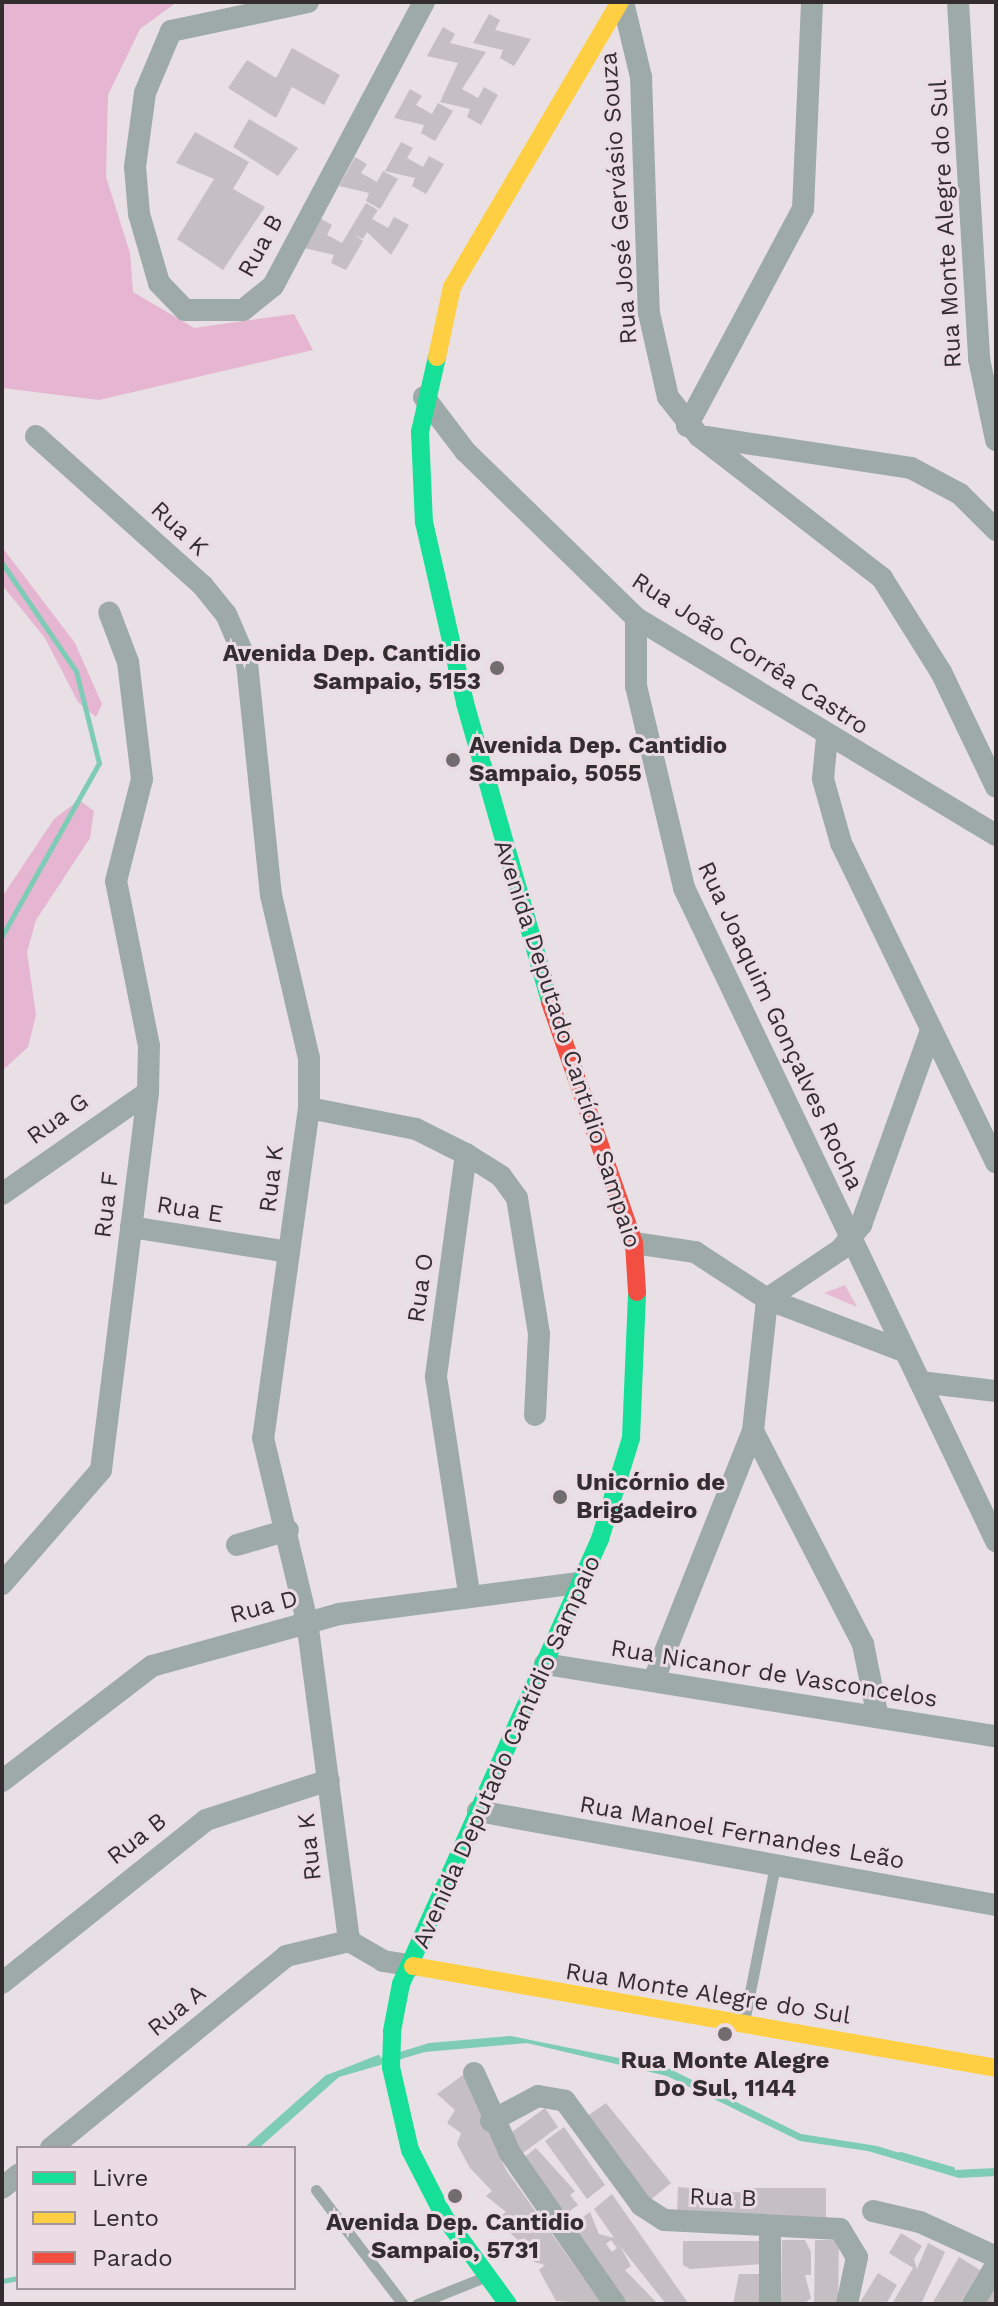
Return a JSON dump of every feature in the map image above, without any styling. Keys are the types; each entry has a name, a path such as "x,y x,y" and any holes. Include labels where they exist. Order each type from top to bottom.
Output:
{"main road":[{"name":"Avenida Deputado Cantídio Sampaio","path":"508,2304 486,2276 410,2150 391,2067 392,2031 401,1984 413,1966 478,1811 545,1664 579,1583 631,1438 639,1369 634,1243 533,953 465,703 424,522 420,432 424,397 452,287 622,2"},
{"name":"Rua Monte Alegre do Sul","path":"413,1966 742,2026 996,2068"}],"street":[{"name":"Rua B","path":"308,2 171,31 160,67 145,93 135,167 159,283 185,310 243,310 273,286 424,2"},
{"name":"Rua José Gervásio Souza","path":"622,2 641,77 649,313 661,378 693,431 882,578 941,672 996,787"},
{"path":"812,2 803,209 693,431 911,468 960,494 996,530"},
{"name":"Rua Monte Alegre do Sul","path":"958,2 979,359 995,435"},
{"name":"Rua João Corrêa Castro","path":"424,397 465,451 636,618 827,737 996,835"},
{"name":"Rua João Corrêa Castro","path":"420,432 465,451"},
{"name":"Rua K","path":"36,436 203,586 240,640 253,698 271,895 307,1040 309,1108 263,1438 288,1530 307,1621 349,1941"},
{"name":"Rua F","path":"2,1584 101,1470 148,1092 149,1046 116,881 142,801 128,662 109,612"},
{"name":"Rua Joaquim Gonçalves Rocha","path":"636,618 636,686 684,888 850,1241 996,1541"},
{"path":"827,737 823,779 841,843 996,1162"},
{"path":"655,1677 753,1431 767,1299 850,1241 931,1031"},
{"name":"Rua G","path":"2,1194 148,1092"},
{"path":"309,1108 416,1129 501,1176 517,1198 539,1334 535,1415"},
{"name":"Rua O","path":"466,1154 436,1377 469,1593"},
{"name":"Rua E","path":"131,1227 289,1252"},
{"path":"634,1243 695,1252 767,1299 903,1351"},
{"path":"920,1382 996,1391"},
{"path":"753,1431 863,1644 877,1713"},
{"path":"237,1545 288,1530"},
{"name":"Rua D","path":"2,1781 134,1674 307,1621 469,1593 579,1583"},
{"name":"Rua Nicanor de Vasconcelos","path":"545,1664 655,1677 996,1736"},
{"name":"Rua B","path":"2,1983 206,1820 329,1780"},
{"name":"Rua Manoel Fernandes Leão","path":"478,1811 996,1905"},
{"path":"349,1941 383,1961 413,1966"},
{"name":"Rua A","path":"53,2146 286,1956 349,1941"},
{"path":"474,2073 491,2121 615,2304"},
{"name":"Rua B","path":"491,2121 538,2096 557,2097 653,2215 675,2223 828,2225 850,2237 857,2257 847,2304"},
{"path":"873,2211 920,2222 996,2257"},
{"path":"770,2226 770,2304"},
{"path":"973,2304 996,2265"}],"lane":[{"path":"742,2026 775,1865"},
{"path":"316,2190 403,2304"},
{"path":"417,2304 486,2276"}],"shaded area":[{"path":"2,2 177,2 140,29 108,95 106,177 130,253 133,292 194,328 294,314 313,350 99,400 2,388"},
{"path":"2,547 75,643 102,704 96,717 78,702 45,638 2,585"},
{"path":"79,800 94,811 90,838 36,920 27,952 36,1015 28,1047 2,1071 2,897 54,819"},
{"path":"845,1285 857,1307 824,1293"},
{"path":"511,2036 668,2068 801,2134 877,2146 955,2170 996,2168 996,2176 959,2178 868,2151 800,2141 667,2076 527,2043 425,2052 339,2077 261,2146 246,2146 326,2075 429,2043"}],"building":[{"path":"489,14 500,20 495,30 531,39 514,66 500,58 503,50 473,43"},
{"path":"443,27 455,34 450,43 486,52 462,89 478,98 484,87 498,95 481,125 467,117 470,109 440,102 458,63 427,56"},
{"path":"292,48 340,75 324,105 292,87 276,118 228,88 247,60 276,78"},
{"path":"410,89 422,96 416,105 432,114 438,103 453,111 435,141 421,133 424,125 394,118"},
{"path":"249,119 298,148 278,176 233,147"},
{"path":"195,132 249,162 233,189 265,207 223,270 177,239 214,179 176,163"},
{"path":"401,142 413,148 407,158 423,167 429,156 444,164 426,194 412,186 415,178 385,171"},
{"path":"355,157 367,164 361,173 377,182 383,171 398,179 380,209 366,201 369,193 339,186"},
{"path":"366,203 378,210 372,219 388,228 394,217 409,225 391,255 367,232 363,239 355,235 363,241 346,270 331,263 334,255 304,248 320,218 332,225 327,235 342,243"},
{"path":"463,2075 506,2170 602,2304 556,2301 539,2270 545,2265 534,2262 525,2238 520,2242 511,2234 501,2216 506,2212 486,2196 492,2191 470,2168 457,2144 461,2133 447,2123 455,2110 437,2094"},
{"path":"606,2103 671,2183 648,2202 586,2117"},
{"path":"545,2108 558,2127 519,2156 505,2137"},
{"path":"564,2127 605,2185 587,2199 545,2141"},
{"path":"536,2148 575,2191 570,2195 578,2205 559,2219 518,2162"},
{"path":"678,2187 747,2193 747,2188 826,2188 826,2218 677,2217"},
{"path":"612,2194 688,2303 697,2304 666,2304 620,2246 631,2266 625,2270 657,2303 621,2304 567,2229 590,2212 599,2234 614,2238 594,2209","holes":["611,2240 617,2248 612,2252 606,2244"]},
{"path":"901,2233 922,2246 914,2259 917,2269 928,2243 945,2252 921,2304 892,2304 913,2268 889,2253"},
{"path":"782,2240 805,2240 811,2252 811,2275 805,2275 811,2298 804,2304 781,2304"},
{"path":"815,2240 839,2240 838,2304 814,2304"},
{"path":"683,2241 763,2241 763,2264 690,2269 683,2265"},
{"path":"959,2257 980,2270 960,2304 932,2304"},
{"path":"878,2273 897,2285 886,2304 859,2304"},
{"path":"739,2274 763,2274 762,2304 733,2304"},
{"path":"996,2285 996,2304 985,2304"}],"waterway":[{"path":"2,563 76,671 99,763 2,936"},
{"path":"332,2075 378,2057"},
{"path":"900,2154 952,2169"},
{"path":"2,2281 16,2278"}],"traffic: fast":[{"path":"437,357 420,432 424,522 465,703 550,1002"},
{"path":"508,2304 445,2218 410,2150 391,2067 392,2031 401,1984 600,1539 631,1438 637,1292"}],"traffic: slow":[{"path":"437,357 452,287 620,2"},
{"path":"413,1966 996,2068"}],"traffic: jam":[{"path":"550,1002 634,1243 637,1292"}],"place":[{"name":"Avenida Dep. Cantidio Sampaio, 5153","path":"497,668"},
{"name":"Avenida Dep. Cantidio Sampaio, 5055","path":"453,760"},
{"name":"Unicórnio de Brigadeiro","path":"560,1497"},
{"name":"Rua Monte Alegre Do Sul, 1144","path":"725,2034"},
{"name":"Avenida Dep. Cantidio Sampaio, 5731","path":"455,2196"}]}
